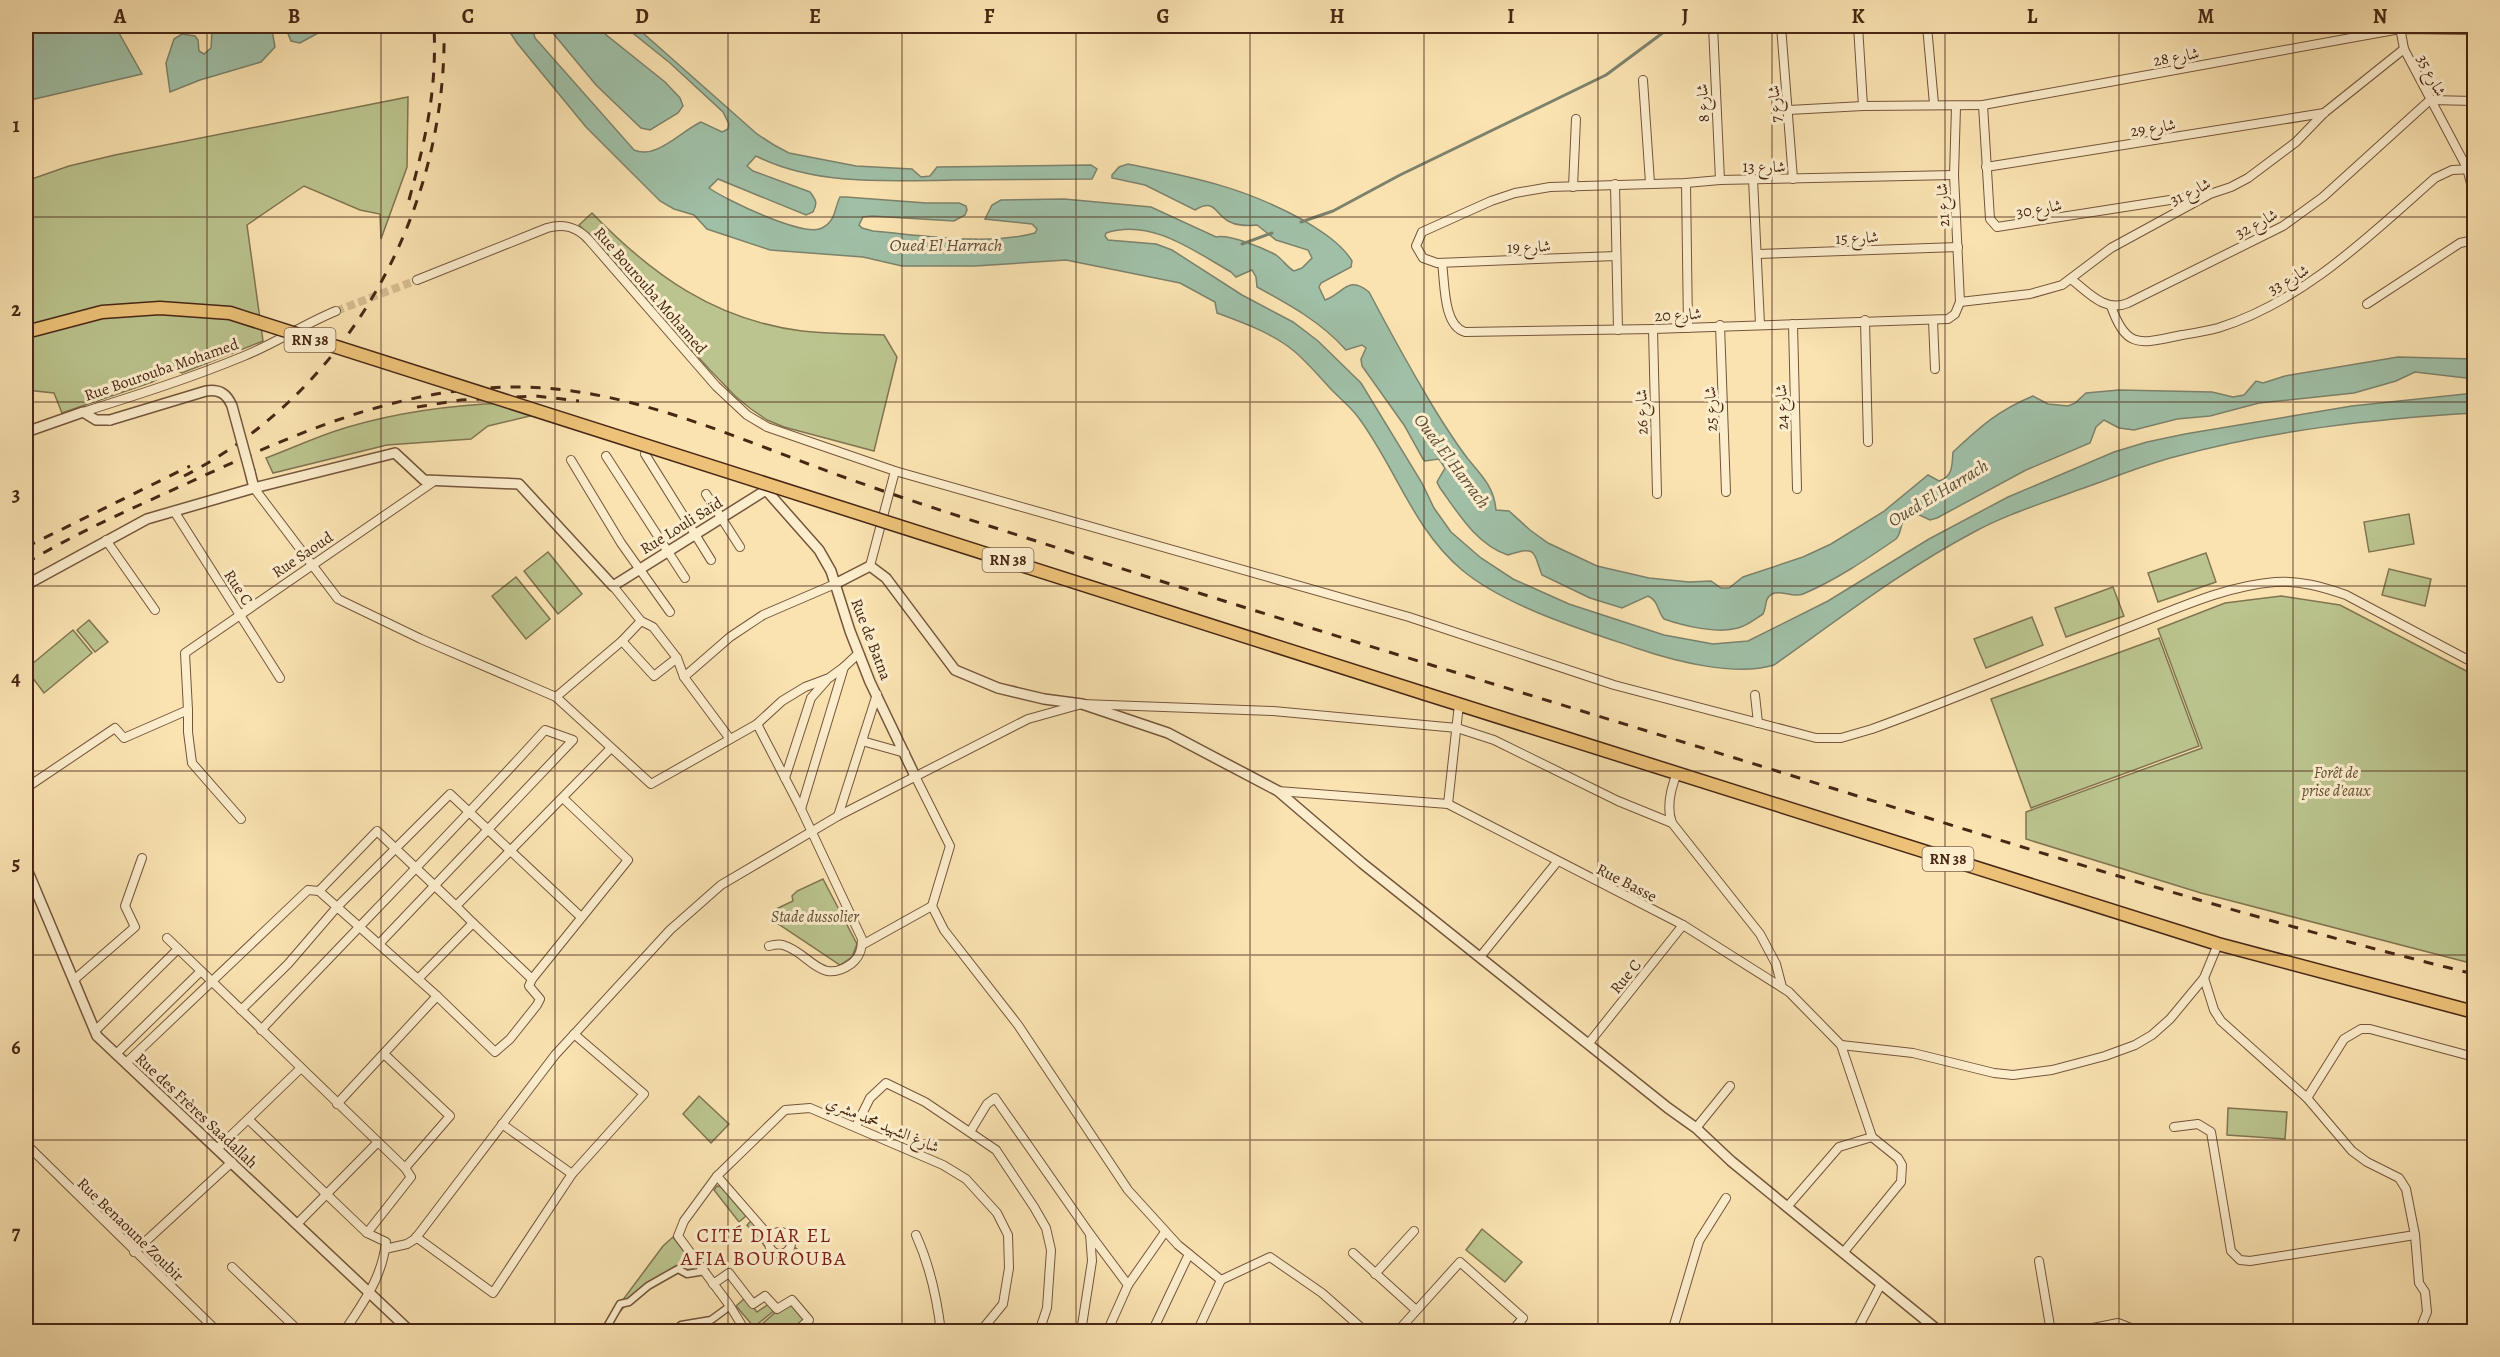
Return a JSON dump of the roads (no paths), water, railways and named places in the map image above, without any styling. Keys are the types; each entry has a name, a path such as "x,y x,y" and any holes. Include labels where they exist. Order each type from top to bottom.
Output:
{"main road":[{"name":"RN 38","path":"26,332 102,312 160,308 230,313 2218,944 2475,1012"}],"street":[{"name":"شارع 8","path":"1713,26 1720,180"},
{"name":"شارع 7","path":"1781,26 1793,179"},
{"path":"1858,26 1863,106"},
{"path":"1927,26 1934,104"},
{"name":"شارع 28","path":"1789,110 1934,104 1956,107 1983,105 2378,29 2400,27 2475,30"},
{"name":"شارع 35","path":"2400,27 2404,49 2430,100 2471,169 2475,195"},
{"name":"شارع 31","path":"1960,302 2030,294 2052,288 2071,279 2111,248 2210,194 2231,187 2256,172 2296,142 2324,113 2404,49"},
{"path":"1643,80 1650,183"},
{"path":"2430,100 2475,101"},
{"name":"شارع 32","path":"2111,306 2128,303 2283,226 2323,197 2430,100"},
{"name":"شارع 30","path":"1983,105 1990,219 1994,225 2001,228 2210,194"},
{"name":"شارع 21","path":"1956,107 1954,176 1960,302"},
{"name":"شارع 29","path":"1986,167 2324,113"},
{"path":"1574,187 1576,119"},
{"name":"شارع 33","path":"2111,306 2120,329 2131,339 2145,342 2216,329 2235,322 2324,274 2435,178 2452,170 2471,169"},
{"name":"شارع 13","path":"1442,263 1428,261 1417,251 1417,241 1422,232 1515,193 1550,187 1753,179 1954,176"},
{"path":"1753,179 1760,324"},
{"path":"1686,183 1688,328"},
{"path":"1615,184 1618,330"},
{"name":"Rue Bourouba Mohamed","path":"417,280 547,228 562,225 578,230 716,386 747,415 767,427 796,439 895,471 1398,614 1591,678 1816,738 1829,739 1853,735 2233,589 2275,582 2324,587 2346,595 2475,663"},
{"path":"2367,304 2460,243 2475,240"},
{"name":"شارع 15","path":"1758,254 1958,247"},
{"name":"شارع 19","path":"1442,263 1616,256"},
{"name":"شارع 20","path":"1442,263 1449,318 1460,331 1618,330 1865,320 1944,320 1952,317 1958,310 1960,302"},
{"path":"2071,279 2100,302 2111,306"},
{"name":"Rue Bourouba Mohamed","path":"26,432 171,384 247,355 315,319 336,311"},
{"path":"1865,320 1868,442"},
{"path":"1933,320 1935,369"},
{"name":"شارع 24","path":"1792,324 1797,489"},
{"name":"شارع 25","path":"1720,325 1726,492"},
{"name":"شارع 26","path":"1653,329 1657,494"},
{"path":"82,412 96,420 110,420 206,392 216,390 223,393 232,406 254,488 338,599 421,639 556,697 651,784 757,724 782,701 805,687 829,678 844,668 859,653"},
{"path":"26,585 147,519 254,488 395,453 424,480 519,484 613,586 641,621 653,627 677,658 684,677 730,740"},
{"path":"645,454 711,560"},
{"path":"606,456 685,578"},
{"path":"571,460 597,507 670,612"},
{"path":"684,677 730,637 763,615 870,566 895,471"},
{"name":"Rue Saoud","path":"188,710 185,653 436,480"},
{"name":"Rue Louli Saïd","path":"613,586 766,490"},
{"name":"Rue de Batna","path":"766,490 819,550 835,584 859,653 877,694 950,846 932,906"},
{"path":"706,494 740,547"},
{"name":"Rue C","path":"174,511 280,678"},
{"path":"106,540 155,610"},
{"path":"870,566 886,578 955,670 998,688 1044,699 1082,704 1273,711 1457,728 1494,740 1618,801 1672,824"},
{"path":"556,697 622,641 641,621"},
{"path":"622,641 654,676 677,658"},
{"path":"801,809 844,668"},
{"path":"785,778 811,698 829,678"},
{"path":"838,816 877,694"},
{"path":"1755,695 1758,723"},
{"path":"385,1249 407,1244 416,1237 574,1034 670,930 721,885 810,831 1028,719 1082,704 1168,733 1278,790 1362,863 1696,1128 1731,1161 1940,1332"},
{"path":"1448,804 1460,704"},
{"path":"26,788 115,728 124,738 188,710 192,763 241,819"},
{"path":"757,724 801,809 862,939 857,959 833,972 825,971 782,944 769,946"},
{"path":"261,1030 470,813 545,730 573,740 379,944"},
{"path":"862,741 905,753"},
{"path":"456,906 611,748"},
{"path":"1677,773 1672,786 1670,803 1669,817 1672,824 1767,943 1782,987"},
{"name":"Rue Basse","path":"1278,790 1448,804 1683,925 1782,987 1800,1002 1841,1045 1872,1137"},
{"path":"241,1010 288,964 337,907 450,795 581,917"},
{"path":"126,1064 308,890 319,891 418,978 495,1052 510,1039 537,1005 540,999 529,986 532,979 628,860 563,798"},
{"path":"319,891 377,831 532,979"},
{"path":"75,979 135,927 125,906 142,858"},
{"path":"1479,957 1557,862"},
{"name":"Rue des Frères Saadallah","path":"26,867 28,886 75,979 97,1036 411,1332"},
{"path":"862,945 932,906 944,930 1018,1025 1128,1190 1165,1232 1221,1280"},
{"path":"418,978 473,923"},
{"name":"Rue C","path":"1588,1043 1683,925"},
{"path":"167,938 405,1168 411,1177 367,1233"},
{"path":"1841,1045 1913,1053 1994,1073 2013,1075 2052,1070 2104,1056 2135,1045 2152,1035 2170,1019 2204,978 2218,944"},
{"path":"95,1031 178,949"},
{"path":"116,1054 201,971"},
{"path":"2204,978 2214,1010 2221,1021 2307,1098 2352,1151 2367,1162 2399,1178 2406,1189 2415,1234 2419,1283 2425,1292 2427,1312 2419,1332"},
{"path":"337,1104 437,996"},
{"path":"2307,1098 2344,1039 2352,1032 2361,1029 2475,1057"},
{"path":"416,1237 493,1293 572,1174 645,1094 574,1034"},
{"path":"384,1054 450,1116 405,1168"},
{"path":"218,1149 301,1068"},
{"path":"856,1126 870,1098 885,1083 925,1102 996,1150 1046,1228 1051,1250 1051,1276 1047,1308 1039,1332"},
{"path":"1696,1128 1730,1086"},
{"path":"970,1132 987,1104 995,1098 1128,1285"},
{"name":"شارغ الشهيد محمد مشري","path":"746,1332 730,1306 678,1236 684,1221 717,1176 785,1110 810,1108 943,1165 966,1179 997,1213 1008,1235 1010,1268 1003,1304 980,1332"},
{"path":"249,1120 367,1233 386,1242 384,1263 370,1293 344,1332"},
{"path":"502,1124 572,1174"},
{"path":"2174,1127 2198,1124 2211,1132 2231,1251 2240,1260 2250,1261 2415,1234"},
{"path":"1787,1207 1839,1147 1872,1137 1898,1158 1903,1174 1901,1182 1844,1253"},
{"path":"297,1224 378,1142"},
{"name":"Rue Benaoune Zoubir","path":"26,1144 218,1332"},
{"path":"134,1252 232,1162"},
{"path":"717,1176 770,1237"},
{"path":"1672,1332 1700,1241 1726,1198"},
{"path":"1376,1274 1414,1231"},
{"path":"1107,1332 1128,1285 1165,1232"},
{"path":"1081,1332 1092,1261 1090,1234"},
{"path":"916,1235 926,1257 937,1297 941,1332"},
{"path":"1353,1253 1416,1310"},
{"path":"1152,1332 1189,1254"},
{"path":"1197,1332 1221,1280 1270,1257 1322,1293 1366,1332"},
{"path":"2039,1261 2051,1332"},
{"path":"1397,1332 1460,1262 1523,1318 1511,1332"},
{"path":"232,1267 300,1332"},
{"path":"604,1332 620,1304 629,1302 648,1287 678,1269 687,1274 705,1271"},
{"path":"713,1284 729,1273 753,1304 765,1296 777,1310 792,1300 809,1320 795,1332"},
{"path":"1856,1332 1881,1284"},
{"path":"672,1332 681,1325 711,1320 730,1306"},
{"path":"2073,1332 2118,1323 2141,1332"}],"water":[{"path":"26,26 115,26 142,74 26,101"},
{"path":"242,26 266,26 272,30 275,47 261,62 200,80 170,92 166,63 174,39 182,34 195,36 198,40 199,51 204,54 211,48 212,31"},
{"path":"285,26 331,26 300,43 291,41"},
{"name":"Oued El Harrach","path":"506,26 536,26 533,31 535,38 634,150 642,152 660,148 701,122 722,132 728,129 729,124 723,112 670,63 624,26 635,26 757,134 789,153 856,166 912,169 921,177 930,176 937,167 1091,165 1097,169 1092,179 878,181 803,173 756,156 747,166 753,171 810,192 816,204 813,212 806,215 718,179 709,188 748,209 800,228 813,230 827,225 840,197 846,197 959,203 966,206 967,210 965,215 954,221 863,217 859,225 873,231 976,239 1017,237 1035,233 1037,229 1032,224 985,219 992,205 1001,200 1064,199 1151,207 1216,237 1238,240 1263,249 1276,255 1294,271 1302,268 1312,258 1308,250 1276,240 1257,225 1231,223 1211,206 1195,210 1145,185 1112,178 1112,175 1119,167 1128,164 1217,184 1281,209 1324,233 1352,261 1351,267 1321,283 1319,287 1325,300 1351,285 1362,287 1369,292 1436,412 1458,446 1486,482 1493,495 1496,510 1509,511 1548,543 1597,566 1649,578 1689,582 1711,581 1721,588 1729,588 1743,577 1803,557 1831,544 1883,512 1928,475 1939,481 1947,477 1951,470 1953,452 1990,420 2033,396 2048,404 2068,406 2086,393 2119,390 2212,392 2233,397 2244,395 2256,381 2263,383 2285,376 2398,357 2474,359 2474,379 2415,372 2396,381 2354,393 2259,403 2210,416 2177,419 2134,430 2119,428 2104,420 2096,427 2090,443 2026,470 1937,518 1930,520 1915,513 1906,515 1896,539 1863,562 1803,594 1779,592 1772,594 1767,600 1763,614 1745,626 1730,630 1711,630 1664,619 1656,603 1648,596 1622,608 1590,598 1542,575 1535,556 1529,551 1508,555 1487,544 1461,518 1440,488 1437,482 1445,468 1439,459 1425,461 1423,459 1404,425 1362,366 1361,359 1366,348 1362,345 1346,350 1316,323 1257,287 1256,277 1252,270 1236,277 1187,246 1156,233 1123,230 1106,233 1108,240 1156,244 1172,250 1242,295 1293,322 1318,341 1361,383 1422,483 1434,508 1451,532 1481,558 1513,579 1569,604 1664,635 1713,644 1748,641 1828,601 1929,539 2008,497 2114,452 2147,442 2352,406 2474,393 2474,413 2361,422 2286,433 2211,448 2136,469 1999,520 1948,546 1847,612 1774,665 1741,669 1705,666 1636,648 1545,616 1500,595 1462,570 1430,536 1358,417 1308,364 1276,339 1217,313 1215,302 1180,283 1066,260 975,266 902,266 863,257 770,250 707,229 694,215 674,209 660,201 586,127 517,43"},
{"path":"547,26 595,26 665,82 680,98 683,106 678,113 650,130 641,128 596,85"}],"waterway":[{"path":"1301,222 1333,211 1400,175 1606,75 1672,26"},
{"path":"1242,244 1272,233"}],"tunnel":[{"path":"336,311 417,280"}],"railway":[{"path":"409,200 429,114 434,71 434,26"},
{"path":"184,476 243,440 295,396 340,345 378,288 407,227 428,162 441,95 444,26"},
{"path":"26,563 106,521 228,465 349,416 432,395 476,389 520,387 560,389 600,396 678,416 860,483 1164,582 2126,878 2212,904 2474,974"},
{"path":"417,407 461,400 536,396 579,401"},
{"path":"26,547 190,466"}],"district":[{"name":"CITÉ DIAR EL AFIA BOUROUBA","path":"764,1246"}],"park label":[{"name":"Forêt de prise d'eaux","path":"2336,781"},
{"name":"Stade dussolier","path":"815,916"}]}
